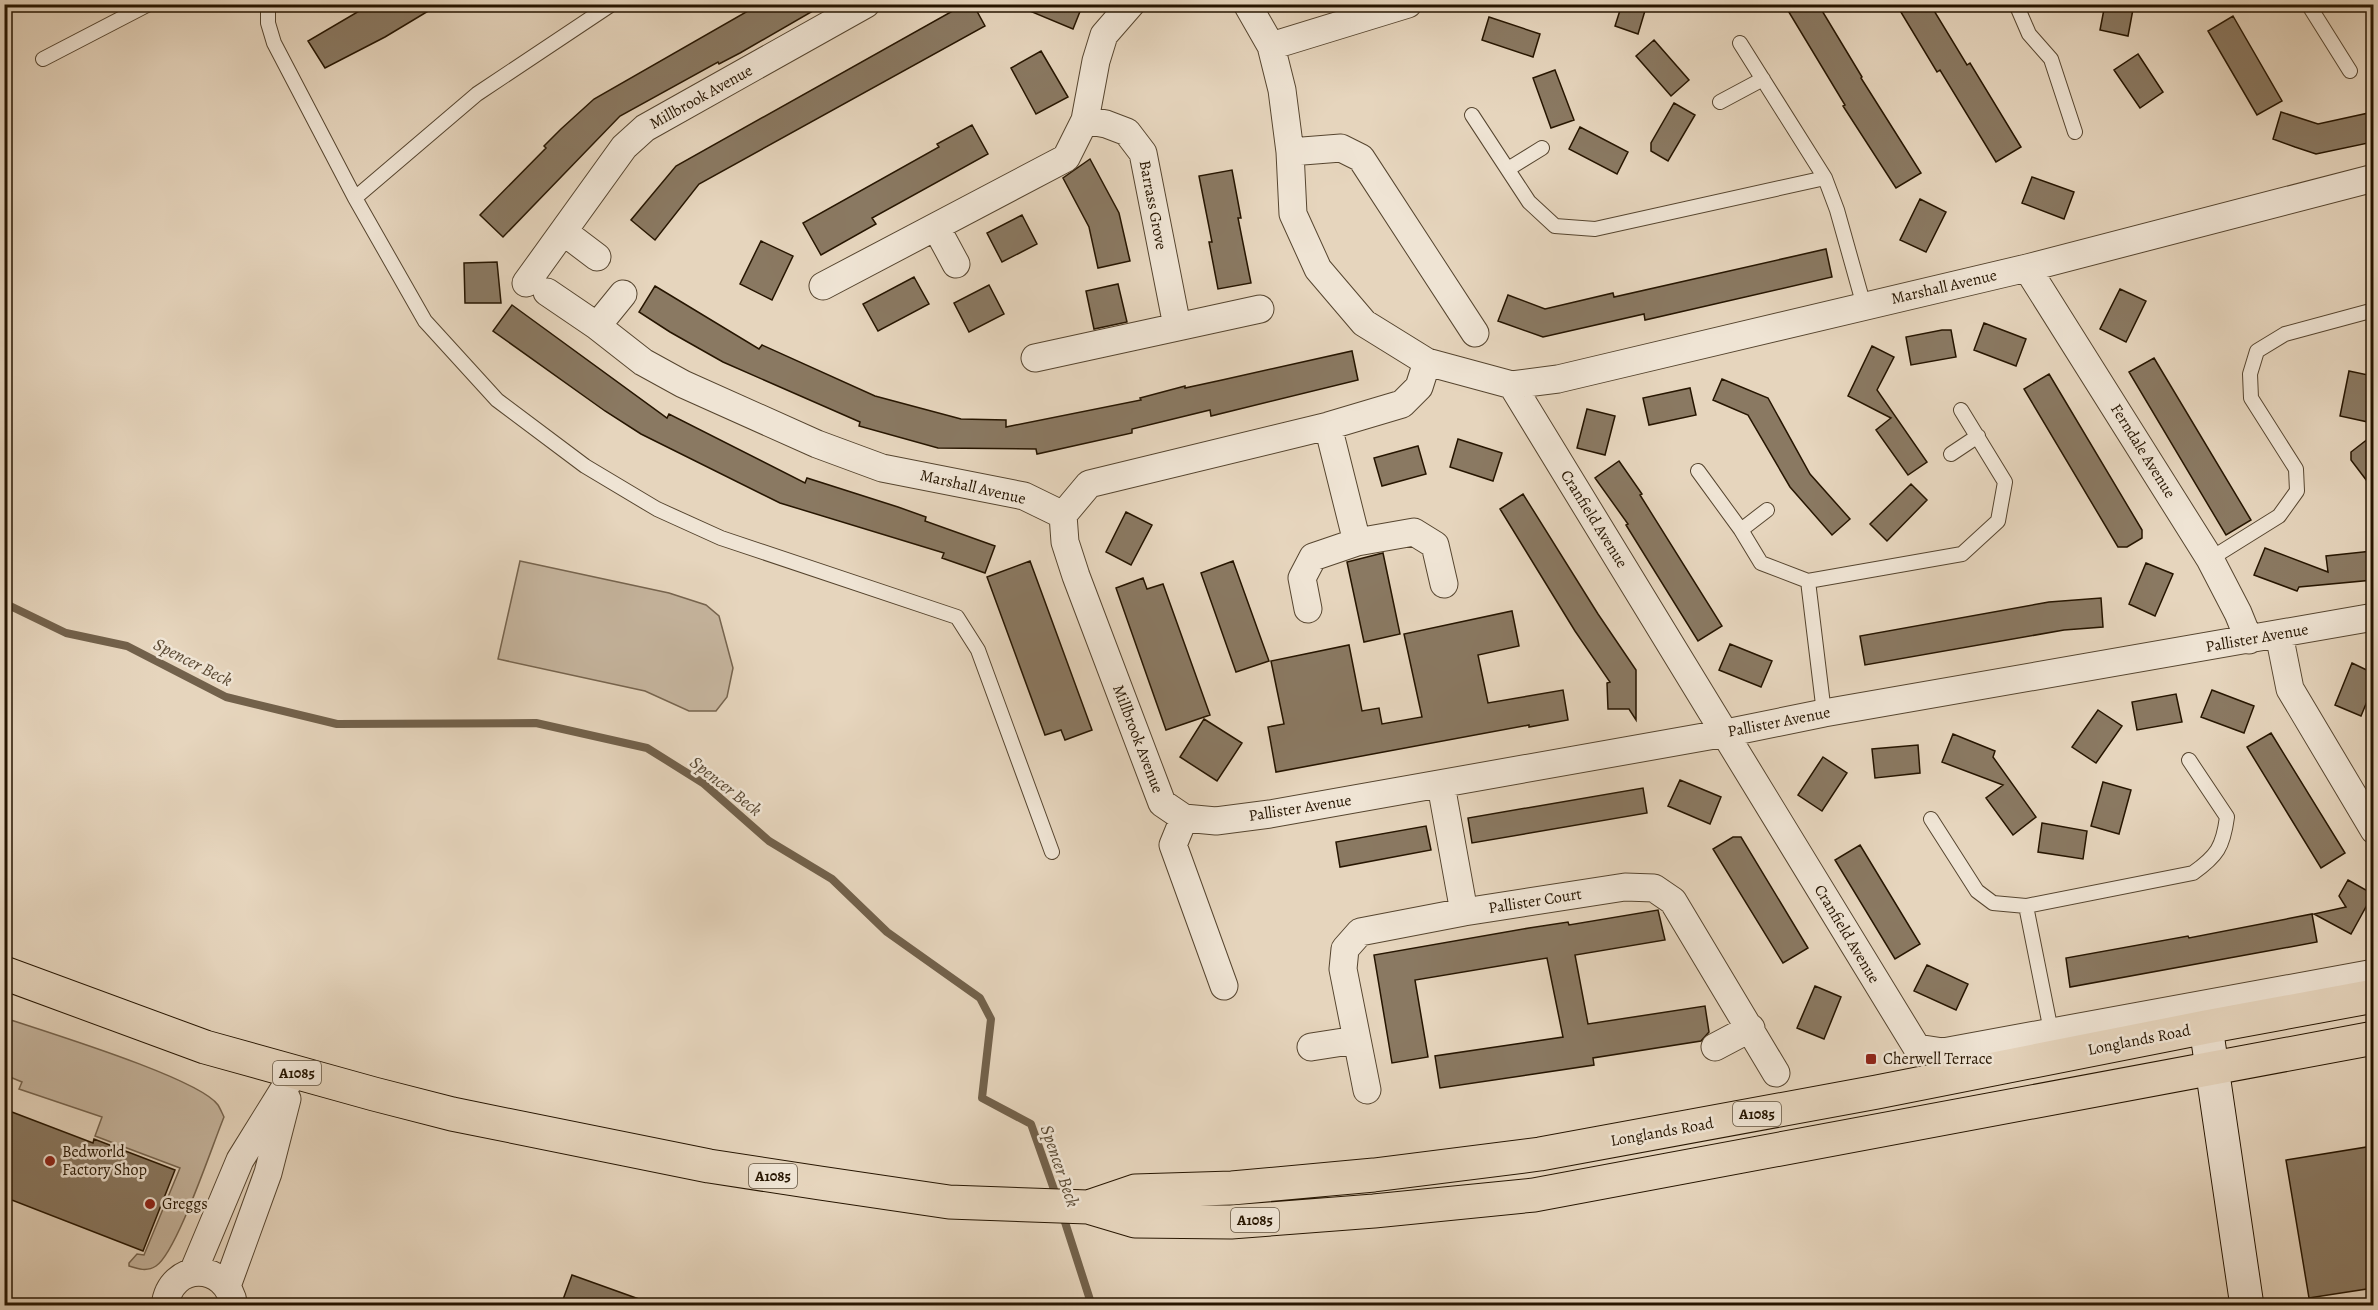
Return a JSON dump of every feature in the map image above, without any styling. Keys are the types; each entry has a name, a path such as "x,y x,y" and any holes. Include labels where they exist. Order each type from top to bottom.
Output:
{"main road":[{"name":"A1085","path":"4,973 205,1047 452,1114 709,1166 949,1202 1082,1208 1135,1221 1231,1222 1534,1195 2373,1038"},
{"name":"Longlands Road","path":"1082,1208 1135,1191 1232,1188 1351,1178 1540,1154 1877,1092 2373,996"}],"street":[{"name":"Millbrook Avenue","path":"537,287 564,232 624,147 645,128 866,4"},
{"path":"823,286 1066,158 1085,120 1096,62 1104,35 1131,4"},
{"path":"1247,4 1271,46 1282,90 1290,152 1293,214 1318,269 1364,323 1427,362 1512,385"},
{"path":"1271,46 1408,4"},
{"name":"Barrass Grove","path":"1085,120 1106,124 1127,132 1143,153 1177,326"},
{"path":"1290,152 1341,148 1361,158 1475,333"},
{"name":"Marshall Avenue","path":"1512,385 1558,379 2027,268 2373,178"},
{"path":"936,226 956,264"},
{"path":"564,232 597,257"},
{"name":"Ferndale Avenue","path":"2027,268 2210,559 2238,613 2249,640"},
{"name":"Marshall Avenue","path":"537,287 597,326 643,362 684,384 817,444 882,468 1024,496 1063,515"},
{"path":"597,326 623,294"},
{"path":"1035,358 1260,309"},
{"path":"1063,515 1089,484 1328,426 1402,404 1419,387 1427,362"},
{"name":"Cranfield Avenue","path":"1512,385 1917,1048 1943,1052 2373,973"},
{"path":"1328,426 1357,543"},
{"name":"Millbrook Avenue","path":"1063,515 1065,542 1076,576 1162,803 1184,818"},
{"path":"1308,609 1302,578 1314,557 1357,543 1414,532 1436,545 1444,584"},
{"name":"Pallister Avenue","path":"1184,818 1216,821 1441,785 1824,713 2373,617"},
{"path":"2279,634 2290,689 2373,830"},
{"path":"1441,785 1464,912"},
{"path":"1184,818 1173,845 1224,986"},
{"name":"Pallister Court","path":"1367,1090 1343,969 1345,949 1360,932 1464,912 1624,887 1654,888 1673,901 1776,1073"},
{"path":"2206,1027 2247,1305"},
{"path":"1715,1047 1751,1028"},
{"path":"1311,1047 1356,1040"},
{"path":"193,1272 240,1160 294,1073"},
{"path":"231,1296 268,1173 294,1073"},
{"path":"165,1305 168,1292 174,1282 193,1272 207,1273 219,1278 231,1296"}],"lane":[{"path":"43,59 149,4"},
{"path":"268,4 268,23 274,43 355,198 425,321 497,400 585,466 657,509 721,538 957,617 978,650 1052,852"},
{"path":"355,198 477,94 612,4"},
{"path":"2016,4 2030,34 2051,59 2075,132"},
{"path":"2308,4 2350,71"},
{"path":"1740,43 1824,178 1837,210 1864,306"},
{"path":"1720,102 1763,79"},
{"path":"1472,115 1529,202 1556,226 1595,229 1824,178"},
{"path":"1508,169 1542,148"},
{"path":"2210,559 2279,516 2297,491 2296,469 2251,398 2250,374 2257,351 2285,334 2373,310"},
{"path":"1698,471 1741,530 1761,563 1808,581 1962,554 1998,521 2005,482 1961,410"},
{"path":"1951,454 1978,436"},
{"path":"1741,530 1767,510"},
{"path":"1808,581 1824,713"},
{"path":"1931,819 1977,891 1994,903 2026,906 2193,873 2212,859 2224,840 2227,817 2189,760"},
{"path":"2026,906 2051,1031"}],"shaded area":[{"path":"520,561 669,593 706,605 719,616 733,668 727,697 716,711 689,711 645,691 498,659"},
{"path":"5,1018 152,1069 205,1094 219,1106 224,1117 184,1220 174,1241 156,1266 142,1269 129,1266 129,1263 137,1254 144,1255 180,1168 95,1136 102,1117 19,1089 22,1082 5,1075"}],"building":[{"path":"371,4 440,4 385,37 325,68 308,41"},
{"path":"760,4 825,4 740,53 719,64 718,62 620,116 503,237 480,215 546,148 544,146 594,99"},
{"path":"965,4 973,4 985,26 699,184 655,240 631,220 676,166"},
{"path":"1013,4 1083,4 1073,29"},
{"path":"1622,4 1647,4 1638,34 1615,26"},
{"path":"1784,4 1818,4 1921,173 1896,188 1843,106 1845,105"},
{"path":"1896,4 1930,4 1967,65 1970,63 2021,147 1996,162 1940,70 1937,72"},
{"path":"2105,4 2134,4 2128,36 2100,30"},
{"path":"2233,16 2282,101 2257,115 2208,31"},
{"path":"1489,17 1540,34 1533,57 1482,40"},
{"path":"1654,40 1689,80 1671,96 1636,56"},
{"path":"1041,51 1068,97 1036,114 1011,68"},
{"path":"2138,54 2163,92 2140,108 2114,70"},
{"path":"1555,70 1574,120 1551,128 1533,78"},
{"path":"1674,103 1695,115 1668,161 1651,151 1651,143"},
{"path":"2281,112 2318,124 2373,112 2373,142 2316,154 2273,139"},
{"path":"972,125 988,154 872,218 876,224 821,255 803,223 939,147 937,144"},
{"path":"1580,127 1628,152 1617,174 1569,149"},
{"path":"1090,159 1119,213 1130,261 1098,268 1089,227 1063,178"},
{"path":"1232,170 1241,218 1238,218 1251,283 1218,289 1209,242 1212,242 1199,176"},
{"path":"2032,177 2074,192 2064,219 2022,203"},
{"path":"1920,199 1946,212 1926,252 1900,240"},
{"path":"1022,215 1037,244 1002,262 987,233"},
{"path":"761,241 793,256 772,300 740,284"},
{"path":"1826,249 1832,277 1645,320 1644,314 1543,337 1498,321 1508,295 1545,309 1613,293 1614,297"},
{"path":"497,262 501,303 465,303 464,263"},
{"path":"914,277 929,304 878,331 863,304"},
{"path":"1118,284 1127,322 1094,329 1086,291"},
{"path":"989,285 1004,314 969,332 954,303"},
{"path":"655,286 759,349 762,345 875,396 961,419 1006,420 1006,427 1141,400 1140,398 1185,386 1185,388 1352,351 1358,380 1211,416 1210,410 1132,429 1132,433 1037,454 1036,449 938,448 859,426 860,422 723,362 670,332 639,312"},
{"path":"2120,289 2146,301 2126,342 2100,329"},
{"path":"512,305 667,418 669,414 805,483 807,478 898,507 926,517 925,521 995,546 985,573 942,558 944,553 780,503 641,434 493,331"},
{"path":"1984,323 2026,339 2016,366 1974,350"},
{"path":"1951,330 1956,357 1911,365 1906,337"},
{"path":"1872,346 1894,357 1877,390 1927,462 1908,475 1876,430 1891,418 1848,396"},
{"path":"2154,358 2251,520 2226,535 2129,372"},
{"path":"2349,371 2373,376 2373,396 2368,422 2340,416"},
{"path":"2049,374 2142,530 2142,538 2127,547 2118,547 2024,389"},
{"path":"1722,379 1768,398 1810,474 1850,519 1832,535 1790,487 1748,415 1713,400"},
{"path":"1690,388 1696,415 1649,425 1643,398"},
{"path":"1587,409 1615,416 1605,455 1577,448"},
{"path":"2373,435 2373,489 2351,460 2351,452"},
{"path":"1458,439 1502,453 1493,481 1450,467"},
{"path":"1418,446 1426,474 1382,486 1374,458"},
{"path":"1619,461 1642,494 1640,495 1722,626 1698,641 1626,525 1628,524 1595,478"},
{"path":"1911,484 1927,500 1887,541 1870,524"},
{"path":"1523,494 1636,670 1636,720 1629,709 1608,709 1607,683 1610,682 1575,631 1500,509"},
{"path":"1126,512 1152,525 1131,565 1106,552"},
{"path":"2265,548 2328,572 2326,556 2372,551 2373,580 2299,587 2297,591 2254,575"},
{"path":"1383,553 1400,634 1364,642 1347,562"},
{"path":"1030,561 1092,730 1065,740 1061,730 1045,735 987,577"},
{"path":"1233,561 1269,661 1236,672 1201,573"},
{"path":"2146,563 2173,574 2155,616 2129,604"},
{"path":"1143,578 1147,589 1163,584 1210,715 1166,730 1116,588"},
{"path":"2101,598 2103,627 2064,630 1865,665 1860,636 2049,602"},
{"path":"1512,611 1519,646 1478,655 1488,703 1563,690 1568,720 1529,727 1529,725 1276,772 1268,727 1284,724 1271,661 1349,645 1362,711 1379,708 1382,724 1422,717 1404,634"},
{"path":"1730,644 1772,661 1761,687 1719,670"},
{"path":"2352,663 2373,673 2373,687 2361,716 2335,705"},
{"path":"2212,690 2254,706 2244,733 2201,717"},
{"path":"2176,694 2182,722 2137,730 2132,702"},
{"path":"2098,710 2122,726 2096,763 2072,747"},
{"path":"1204,719 1242,743 1217,781 1180,757"},
{"path":"2271,733 2345,853 2321,868 2247,747"},
{"path":"1953,734 1995,751 1993,757 2036,817 2013,835 1986,798 2003,785 1942,762"},
{"path":"1918,745 1920,773 1875,778 1872,749"},
{"path":"1823,757 1847,773 1822,811 1798,795"},
{"path":"1680,780 1721,797 1710,824 1668,806"},
{"path":"2103,782 2131,790 2119,834 2091,826"},
{"path":"1643,788 1647,813 1472,843 1468,818"},
{"path":"2042,823 2087,831 2083,859 2038,852"},
{"path":"1426,826 1431,850 1340,867 1336,842"},
{"path":"1733,837 1741,837 1808,948 1783,963 1713,849"},
{"path":"1860,845 1920,944 1895,959 1835,860"},
{"path":"2348,880 2373,894 2351,934 2314,914 2346,907 2339,896"},
{"path":"1658,910 1665,940 1575,955 1588,1024 1705,1006 1709,1032 1701,1041 1593,1058 1594,1065 1440,1088 1435,1056 1563,1037 1547,958 1415,980 1428,1057 1392,1063 1374,955 1529,928 1568,922 1569,925"},
{"path":"2312,914 2317,942 2070,987 2066,958 2188,936 2189,938"},
{"path":"1927,965 1968,984 1956,1010 1914,991"},
{"path":"1815,986 1841,997 1824,1039 1797,1028"},
{"path":"4,1109 93,1143 94,1139 175,1170 143,1251 4,1197"},
{"path":"2373,1146 2373,1288 2309,1298 2286,1160"},
{"path":"572,1275 650,1303 649,1305 561,1305"}],"waterway":[{"name":"Spencer Beck","path":"4,603 66,633 127,646 226,697 337,724 536,723 647,748 703,783 769,841 832,879 887,932 980,998 991,1019 982,1098 1031,1124 1057,1198"},
{"name":"Spencer Beck","path":"1063,1216 1092,1306"}],"place":[{"name":"Cherwell Terrace","path":"1871,1059"},
{"name":"Bedworld Factory Shop","path":"50,1161"},
{"name":"Greggs","path":"150,1204"}]}
